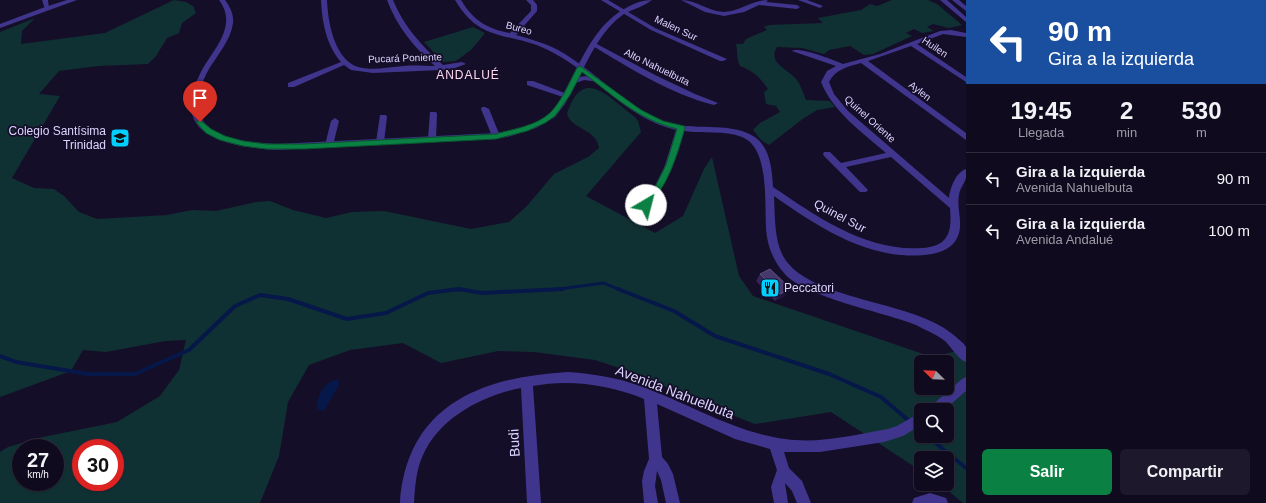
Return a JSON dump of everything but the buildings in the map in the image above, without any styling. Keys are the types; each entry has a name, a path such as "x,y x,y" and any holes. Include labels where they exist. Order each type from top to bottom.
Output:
{"street":[{"path":"45,0 47,8"},
{"path":"0,26 47,8 74,0"},
{"path":"222,0 230,15 229,26 203,75 196,94 194,108 200,122 214,134 222,138 243,144 277,147 496,136 524,129 543,121 557,110 593,44 604,28 622,12 649,0"},
{"path":"291,85 346,62 337,50 329,34 324,0"},
{"path":"390,0 396,16 405,31 420,48 441,67"},
{"name":"Bureo","path":"458,0 466,12 481,26 551,49 580,68"},
{"path":"511,36 534,11 534,5 529,0"},
{"name":"Malen Sur","path":"604,0 622,12 670,37 723,59"},
{"path":"684,0 705,11 722,15 733,14 765,0"},
{"path":"801,0 820,6"},
{"path":"943,0 966,20"},
{"path":"955,0 966,9"},
{"path":"758,3 797,7"},
{"name":"Quinel Oriente","path":"953,206 845,113 830,95 826,85 826,78 833,70 841,66 862,61 942,32 966,35"},
{"name":"Alto Nahuelbuta","path":"593,44 646,74 692,96 714,103"},
{"name":"Huilen","path":"912,44 966,80"},
{"path":"795,51 828,60 841,66"},
{"name":"Aylen","path":"862,61 966,138"},
{"name":"Pucará Poniente","path":"346,62 353,67 368,70 441,67 462,64"},
{"path":"580,68 646,116 661,123 681,128 730,132 742,135 755,141 763,150 766,158 773,244 779,259 788,271 804,283 821,290 908,318 929,327 943,334 958,345 966,357"},
{"path":"574,81 584,78 596,80"},
{"path":"530,83 566,95"},
{"path":"485,110 496,136"},
{"path":"432,139 434,114"},
{"path":"380,142 383,116"},
{"path":"329,144 335,121"},
{"path":"646,205 658,188 670,165 681,128"},
{"path":"827,154 863,190"},
{"path":"839,166 892,154"},
{"name":"Quinel Sur","path":"768,188 824,224 848,237 875,246 901,251 924,252 941,247 948,243 954,232 955,216 953,206 955,189 966,172"},
{"name":"Avenida Nahuelbuta","path":"407,503 408,488 415,459 423,440 437,424 456,408 481,394 527,381 560,378 590,379 620,385 744,435 775,444 806,447 830,446 896,433 914,422"},
{"name":"Budi","path":"527,381 534,503"},
{"path":"942,403 966,383"},
{"path":"650,396 656,460 651,468 648,481 651,503"},
{"path":"775,444 784,472 797,486 804,503"},
{"path":"656,460 661,463 667,477 673,503"},
{"path":"781,503 777,484 780,476 784,472"},
{"path":"919,503 930,500 941,503"}],"green space":[{"path":"174,0 186,2 193,6 196,13 182,23 179,33 167,38 156,56 148,64 98,66 59,71 39,94 60,96 12,178 34,188 54,189 64,196 79,212 97,219 167,215 192,210 216,211 256,202 270,201 293,210 326,218 352,212 384,211 471,229 509,222 526,207 554,174 588,157 599,148 594,137 574,123 567,114 573,99 581,91 589,88 597,90 635,117 638,121 641,132 586,196 655,233 683,216 704,169 712,157 739,276 753,296 926,355 914,355 914,395 954,395 954,355 940,355 966,349 966,503 963,503 948,491 954,491 954,451 914,451 914,466 831,412 755,424 689,398 644,376 595,360 534,352 498,351 441,363 403,343 350,350 309,365 288,402 279,456 260,503 0,503 0,452 12,446 12,491 64,491 64,439 36,439 117,422 160,396 179,370 186,340 165,341 106,352 83,350 71,371 0,397 0,32 35,18 22,31 21,44 105,33"},
{"path":"892,0 928,0 937,4 962,25 949,28 933,24 927,27 934,31 922,33 914,29 906,33 912,36 873,54 864,55 850,46 829,50 824,54 802,48 777,47 775,57 777,62 796,79 801,86 806,100 830,101 835,107 817,110 769,145 761,140 753,130 760,123 780,112 776,106 766,104 764,92 768,89 762,81 752,72 740,66 736,44 743,44 746,39 767,30 764,27 769,25 823,23 818,18 861,10 870,4 877,6"},
{"path":"473,27 485,33 471,50 456,61 443,62 424,42"}],"water":[{"path":"338,379 339,385 324,411 317,409 318,399 322,390 328,383"}],"waterway":[{"path":"556,289 604,283 620,290"},
{"path":"0,356 16,362 88,374 135,374 189,350 235,306 260,295 288,299 347,319 386,313 428,293 459,289 482,293 556,289"},
{"path":"551,290 556,289"},
{"path":"556,289 563,289"},
{"path":"618,289 674,311 715,336 829,374 881,397 914,425"},
{"path":"455,290 462,290"},
{"path":"936,443 966,468"}],"place":[{"name":"Colegio Santísima Trinidad","path":"120,138"},
{"name":"Peccatori","path":"770,288"}],"district":[{"name":"ANDALUÉ","path":"468,75"}],"route":[{"path":"200,122 209,131 231,141 256,146 277,147 504,135 534,125 553,114 566,95 580,68 639,112 661,123 681,128 670,165 653,197 646,205"}]}
